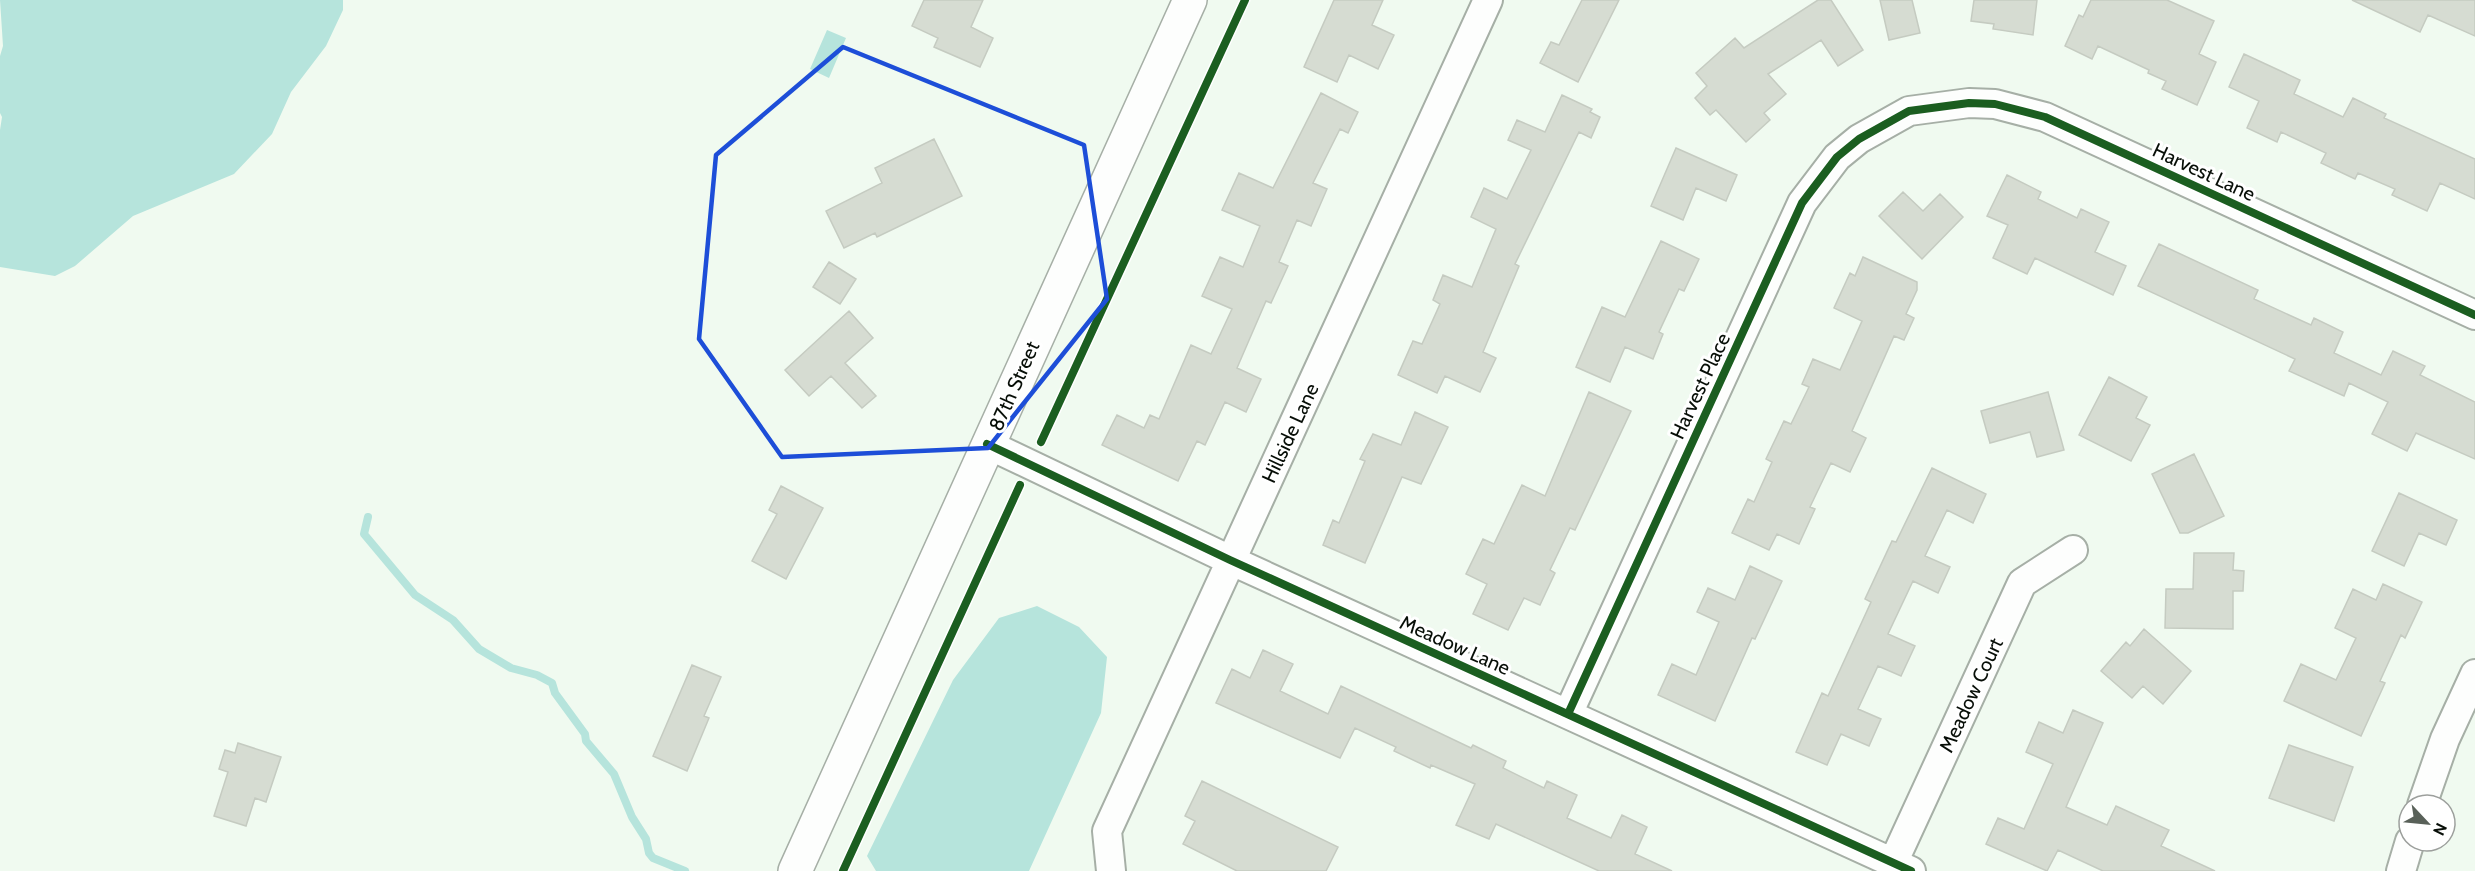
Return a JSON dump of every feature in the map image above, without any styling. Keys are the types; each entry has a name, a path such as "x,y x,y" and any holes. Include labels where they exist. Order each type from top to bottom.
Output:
{"main road":[{"name":"87th Street","path":"795,871 1190,0"}],"street":[{"name":"Hillside Lane","path":"1110,870 1107,831 1488,0"},
{"name":"Harvest Lane","path":"1909,111 1969,103 2019,109 2045,117 2475,315"},
{"name":"Harvest Place","path":"1568,714 1802,203 1837,157 1859,139 1909,111"},
{"name":"Meadow Lane","path":"987,444 1230,560 1902,867"},
{"name":"Meadow Court","path":"1902,867 2022,584 2073,550"},
{"path":"2426,793 2445,739 2475,674"},
{"path":"2402,871 2407,853"}],"highlighted area":[{"path":"843,47 1084,145 1107,299 988,448 782,457 699,339 716,155"}],"water":[{"path":"0,0 343,0 343,10 326,46 291,92 272,134 234,174 133,216 75,266 55,276 0,267 0,130 2,117 0,113 0,56 3,46"},
{"path":"827,30 846,38 829,78 810,69"},
{"path":"1037,606 1079,627 1107,657 1101,713 1029,871 876,871 867,856 953,680 999,618"}],"building":[{"path":"924,0 983,0 971,27 993,38 980,67 934,47 938,38 912,26"},
{"path":"1334,0 1383,0 1372,25 1394,35 1378,69 1349,55 1337,82 1304,67"},
{"path":"1582,0 1619,0 1578,82 1540,63 1551,42 1559,45"},
{"path":"1818,0 1831,0 1863,50 1838,66 1821,40 1768,74 1786,94 1764,113 1770,120 1746,142 1716,110 1710,115 1695,98 1707,86 1696,73 1735,38 1744,48"},
{"path":"1880,0 1912,0 1920,33 1889,40"},
{"path":"1974,0 2037,0 2033,35 1993,29 1994,24 1971,21"},
{"path":"2091,0 2167,0 2214,21 2199,54 2216,62 2197,105 2162,89 2166,81 2148,73 2149,70 2098,46 2092,59 2065,46 2079,15 2083,17"},
{"path":"2352,0 2475,0 2475,36 2428,15 2420,32"},
{"path":"2244,54 2300,80 2294,94 2343,117 2353,98 2386,114 2384,118 2475,159 2475,199 2440,183 2427,211 2392,195 2395,189 2358,173 2355,179 2321,163 2326,153 2281,132 2277,142 2247,128 2259,101 2229,87"},
{"path":"1321,93 1358,112 1348,133 1340,129 1313,183 1327,189 1311,226 1297,220 1279,262 1288,266 1271,303 1266,301 1237,368 1261,379 1246,412 1225,402 1205,445 1197,441 1178,481 1102,445 1117,415 1144,428 1150,415 1159,419 1191,345 1211,354 1232,309 1202,296 1220,257 1243,267 1260,226 1222,210 1239,173 1273,188"},
{"path":"1562,95 1592,109 1590,112 1600,117 1591,138 1579,132 1515,264 1519,266 1483,352 1496,358 1480,392 1445,376 1437,393 1398,375 1413,341 1422,344 1440,304 1433,300 1443,275 1472,287 1496,229 1471,217 1484,188 1507,199 1531,150 1508,140 1517,120 1545,132"},
{"path":"934,139 962,196 877,237 875,233 844,248 826,211 882,183 875,168"},
{"path":"1676,148 1737,175 1726,201 1696,188 1683,220 1651,206"},
{"path":"2007,175 2041,192 2038,199 2077,218 2081,209 2109,222 2095,252 2126,266 2113,295 2035,258 2027,274 1993,258 2008,225 1987,216"},
{"path":"1903,192 1923,211 1940,194 1963,217 1922,259 1879,216"},
{"path":"1661,241 1699,259 1684,291 1679,289 1659,332 1663,334 1653,359 1625,347 1610,382 1576,367 1602,307 1625,317"},
{"path":"2159,244 2258,290 2254,299 2311,325 2314,318 2343,332 2334,353 2381,375 2393,351 2425,366 2420,375 2475,402 2475,459 2416,433 2407,451 2372,434 2388,402 2349,383 2344,396 2289,371 2295,359 2138,286"},
{"path":"1863,257 1917,282 1917,290 1906,314 1914,318 1904,340 1894,336 1852,431 1866,438 1850,472 1831,463 1810,507 1815,509 1799,544 1777,534 1769,550 1732,533 1748,499 1754,502 1772,462 1766,459 1784,421 1791,424 1809,387 1802,384 1813,359 1840,370 1862,321 1834,308 1850,273 1855,276"},
{"path":"829,262 856,279 840,304 813,287"},
{"path":"849,311 873,338 845,363 876,396 862,408 831,376 809,396 785,370"},
{"path":"2109,377 2147,397 2136,418 2150,425 2131,461 2079,435"},
{"path":"1589,392 1631,411 1575,530 1570,528 1550,570 1555,573 1540,605 1524,598 1508,630 1473,614 1487,584 1466,574 1483,539 1494,544 1522,485 1545,496"},
{"path":"2048,392 2064,450 2037,457 2030,432 1990,443 1981,411"},
{"path":"1415,412 1448,427 1421,484 1402,477 1365,563 1323,545 1333,520 1339,523 1365,461 1360,459 1373,434 1401,445"},
{"path":"2194,454 2224,516 2188,533 2180,533 2152,474"},
{"path":"1932,468 1986,494 1973,523 1947,510 1925,556 1950,567 1938,593 1913,581 1888,634 1915,646 1901,676 1878,666 1858,709 1881,719 1869,746 1841,734 1827,765 1796,752 1822,693 1828,696 1871,602 1865,599 1892,541 1896,542"},
{"path":"781,486 823,508 786,579 752,561 777,514 769,510"},
{"path":"2399,493 2457,520 2446,545 2419,533 2404,566 2372,551"},
{"path":"2194,553 2234,553 2233,570 2244,571 2243,591 2233,591 2233,629 2165,628 2166,589 2193,589"},
{"path":"1750,566 1782,581 1755,639 1752,638 1715,721 1658,695 1672,664 1696,675 1719,622 1697,612 1708,588 1735,600"},
{"path":"2383,584 2422,602 2405,638 2401,635 2380,681 2385,683 2361,736 2284,701 2301,664 2336,680 2356,638 2335,628 2353,589 2376,600"},
{"path":"2144,629 2191,671 2163,704 2143,686 2132,698 2101,671 2126,642 2130,646"},
{"path":"1263,650 1293,664 1280,691 1328,714 1341,686 1471,748 1473,745 1506,761 1503,768 1544,788 1547,781 1577,795 1567,818 1611,838 1622,815 1647,827 1635,854 1672,871 1599,871 1496,824 1489,839 1456,825 1475,784 1431,765 1430,768 1394,751 1396,747 1355,728 1340,758 1216,703 1232,669 1250,678"},
{"path":"692,665 721,677 704,716 709,718 687,771 653,756"},
{"path":"2073,710 2103,723 2066,807 2107,825 2116,806 2169,830 2161,846 2215,871 2103,871 2058,850 2047,871 1986,844 1998,818 2024,829 2053,764 2026,752 2039,722 2063,733"},
{"path":"238,743 281,757 266,802 255,798 246,826 214,816 228,772 219,769 225,750 235,753"},
{"path":"2289,745 2353,767 2334,821 2269,798"},
{"path":"1202,781 1338,847 1326,871 1237,871 1183,844 1195,821 1185,816"}],"waterway":[{"path":"368,517 364,534 415,595 453,620 479,649 511,668 537,675 552,683 555,693 585,734 586,741 614,774 632,817 646,839 649,853 653,858 685,871"}],"cycle path":[{"path":"1041,442 1245,0"},
{"path":"1568,714 1802,203 1837,157 1859,139 1909,111 1969,103 1995,104 2045,117 2475,315"},
{"path":"987,444 1230,560 1911,871"},
{"path":"843,871 1020,485"}]}
